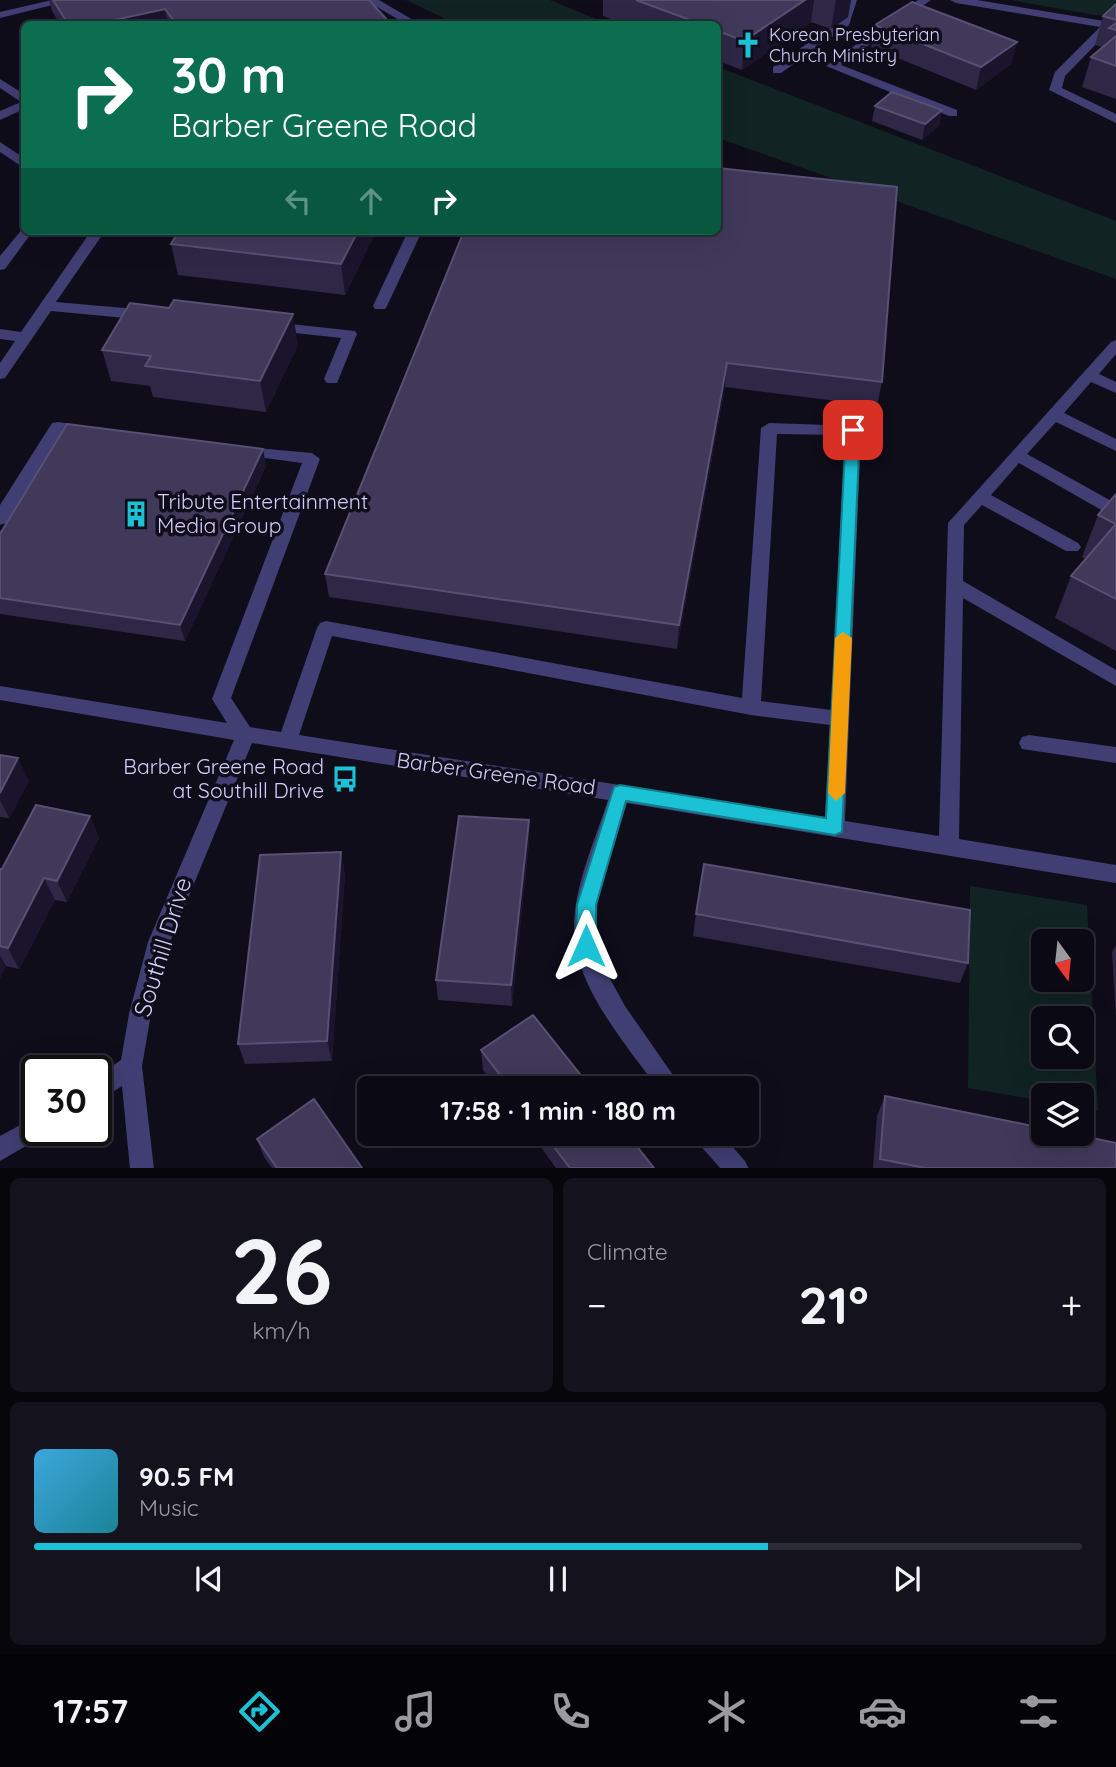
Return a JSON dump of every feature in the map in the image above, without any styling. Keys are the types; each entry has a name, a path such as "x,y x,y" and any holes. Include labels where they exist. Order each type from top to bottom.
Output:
{"street":[{"path":"0,15 67,0"},
{"path":"371,0 409,21"},
{"path":"777,70 845,23 851,0"},
{"path":"925,0 832,66 953,113"},
{"path":"956,0 1112,26"},
{"path":"1112,26 1059,75 1055,90 1116,119"},
{"path":"0,83 19,95"},
{"path":"0,96 19,95"},
{"path":"0,116 21,106"},
{"path":"0,146 21,162"},
{"path":"0,266 23,235"},
{"path":"0,374 94,235"},
{"path":"380,306 413,235"},
{"path":"47,306 157,316"},
{"path":"253,325 350,334 332,379"},
{"path":"0,334 25,337"},
{"path":"949,845 956,523 1116,345"},
{"path":"1089,375 1116,388"},
{"path":"1054,414 1116,446"},
{"path":"0,519 58,427 98,432"},
{"path":"751,707 769,428 853,430 835,827"},
{"path":"218,447 312,459 221,699 245,736"},
{"path":"1017,455 1109,507"},
{"path":"979,496 1072,547"},
{"path":"954,584 1116,679"},
{"path":"287,743 326,628 751,707 840,719"},
{"name":"Barber Greene Road","path":"0,694 287,743 620,792 1116,874"},
{"name":"Southill Drive","path":"142,1168 131,1066 140,1014 159,942 188,867 245,736"},
{"path":"1029,743 1116,755"},
{"path":"620,792 587,905 586,946 601,985 663,1076"},
{"path":"112,1080 131,1066"},
{"path":"0,1149 21,1137"},
{"path":"716,1146 737,1168"}],"shaded area":[{"path":"406,0 550,0 602,21 450,21"},
{"path":"1011,0 1116,0 1116,15 1094,15"},
{"path":"721,68 1116,221 1116,279 721,139"},
{"path":"970,886 1087,905 1088,929 1031,929 1031,992 1092,992 1092,1006 1031,1006 1031,1069 1094,1069 1094,1036 1098,1111 1094,1110 1094,1083 1031,1083 1031,1099 968,1088"}],"building":[{"path":"53,0 369,0 388,21 174,21 165,9 110,21 66,21"},
{"path":"636,0 805,0 744,41 721,32 721,21 693,21"},
{"path":"912,2 1017,42 981,67 875,25"},
{"path":"1116,4 1116,20 1103,16"},
{"path":"1116,36 1116,66 1091,57"},
{"path":"892,92 942,110 925,124 875,106"},
{"path":"721,168 897,187 882,382 727,363 679,625 325,574 462,235 721,235"},
{"path":"177,235 356,235 341,264 171,244"},
{"path":"174,300 293,314 260,381 145,366 151,356 102,350 130,303 169,308"},
{"name":"Tribute Entertainment Media Group","path":"67,424 263,449 180,625 0,598 0,534"},
{"path":"1116,494 1116,524 1098,515"},
{"path":"1116,524 1116,599 1071,576"},
{"path":"0,755 18,758 0,793"},
{"path":"36,805 90,816 57,881 44,878 8,948 0,946 0,869"},
{"path":"459,816 529,820 511,985 436,980"},
{"path":"341,852 327,1041 238,1044 260,855"},
{"path":"704,864 970,910 968,963 696,914"},
{"path":"533,1015 581,1076 501,1076 481,1050"},
{"path":"885,1096 1031,1126 1031,1146 1094,1146 1094,1138 1116,1143 1116,1168 925,1168 880,1159"},
{"path":"314,1099 362,1168 277,1168 257,1139"},
{"path":"553,1146 637,1146 654,1168 570,1168"}],"slow traffic":[{"path":"836,793 843,638"}],"place":[{"name":"Korean Presbyterian Church Ministry","path":"748,45"},
{"name":"Tribute Entertainment Media Group","path":"136,514"},
{"name":"Barber Greene Road at Southill Drive","path":"345,779"}],"route":[{"path":"586,946 584,932 587,905 620,792 835,827 853,430"}]}
